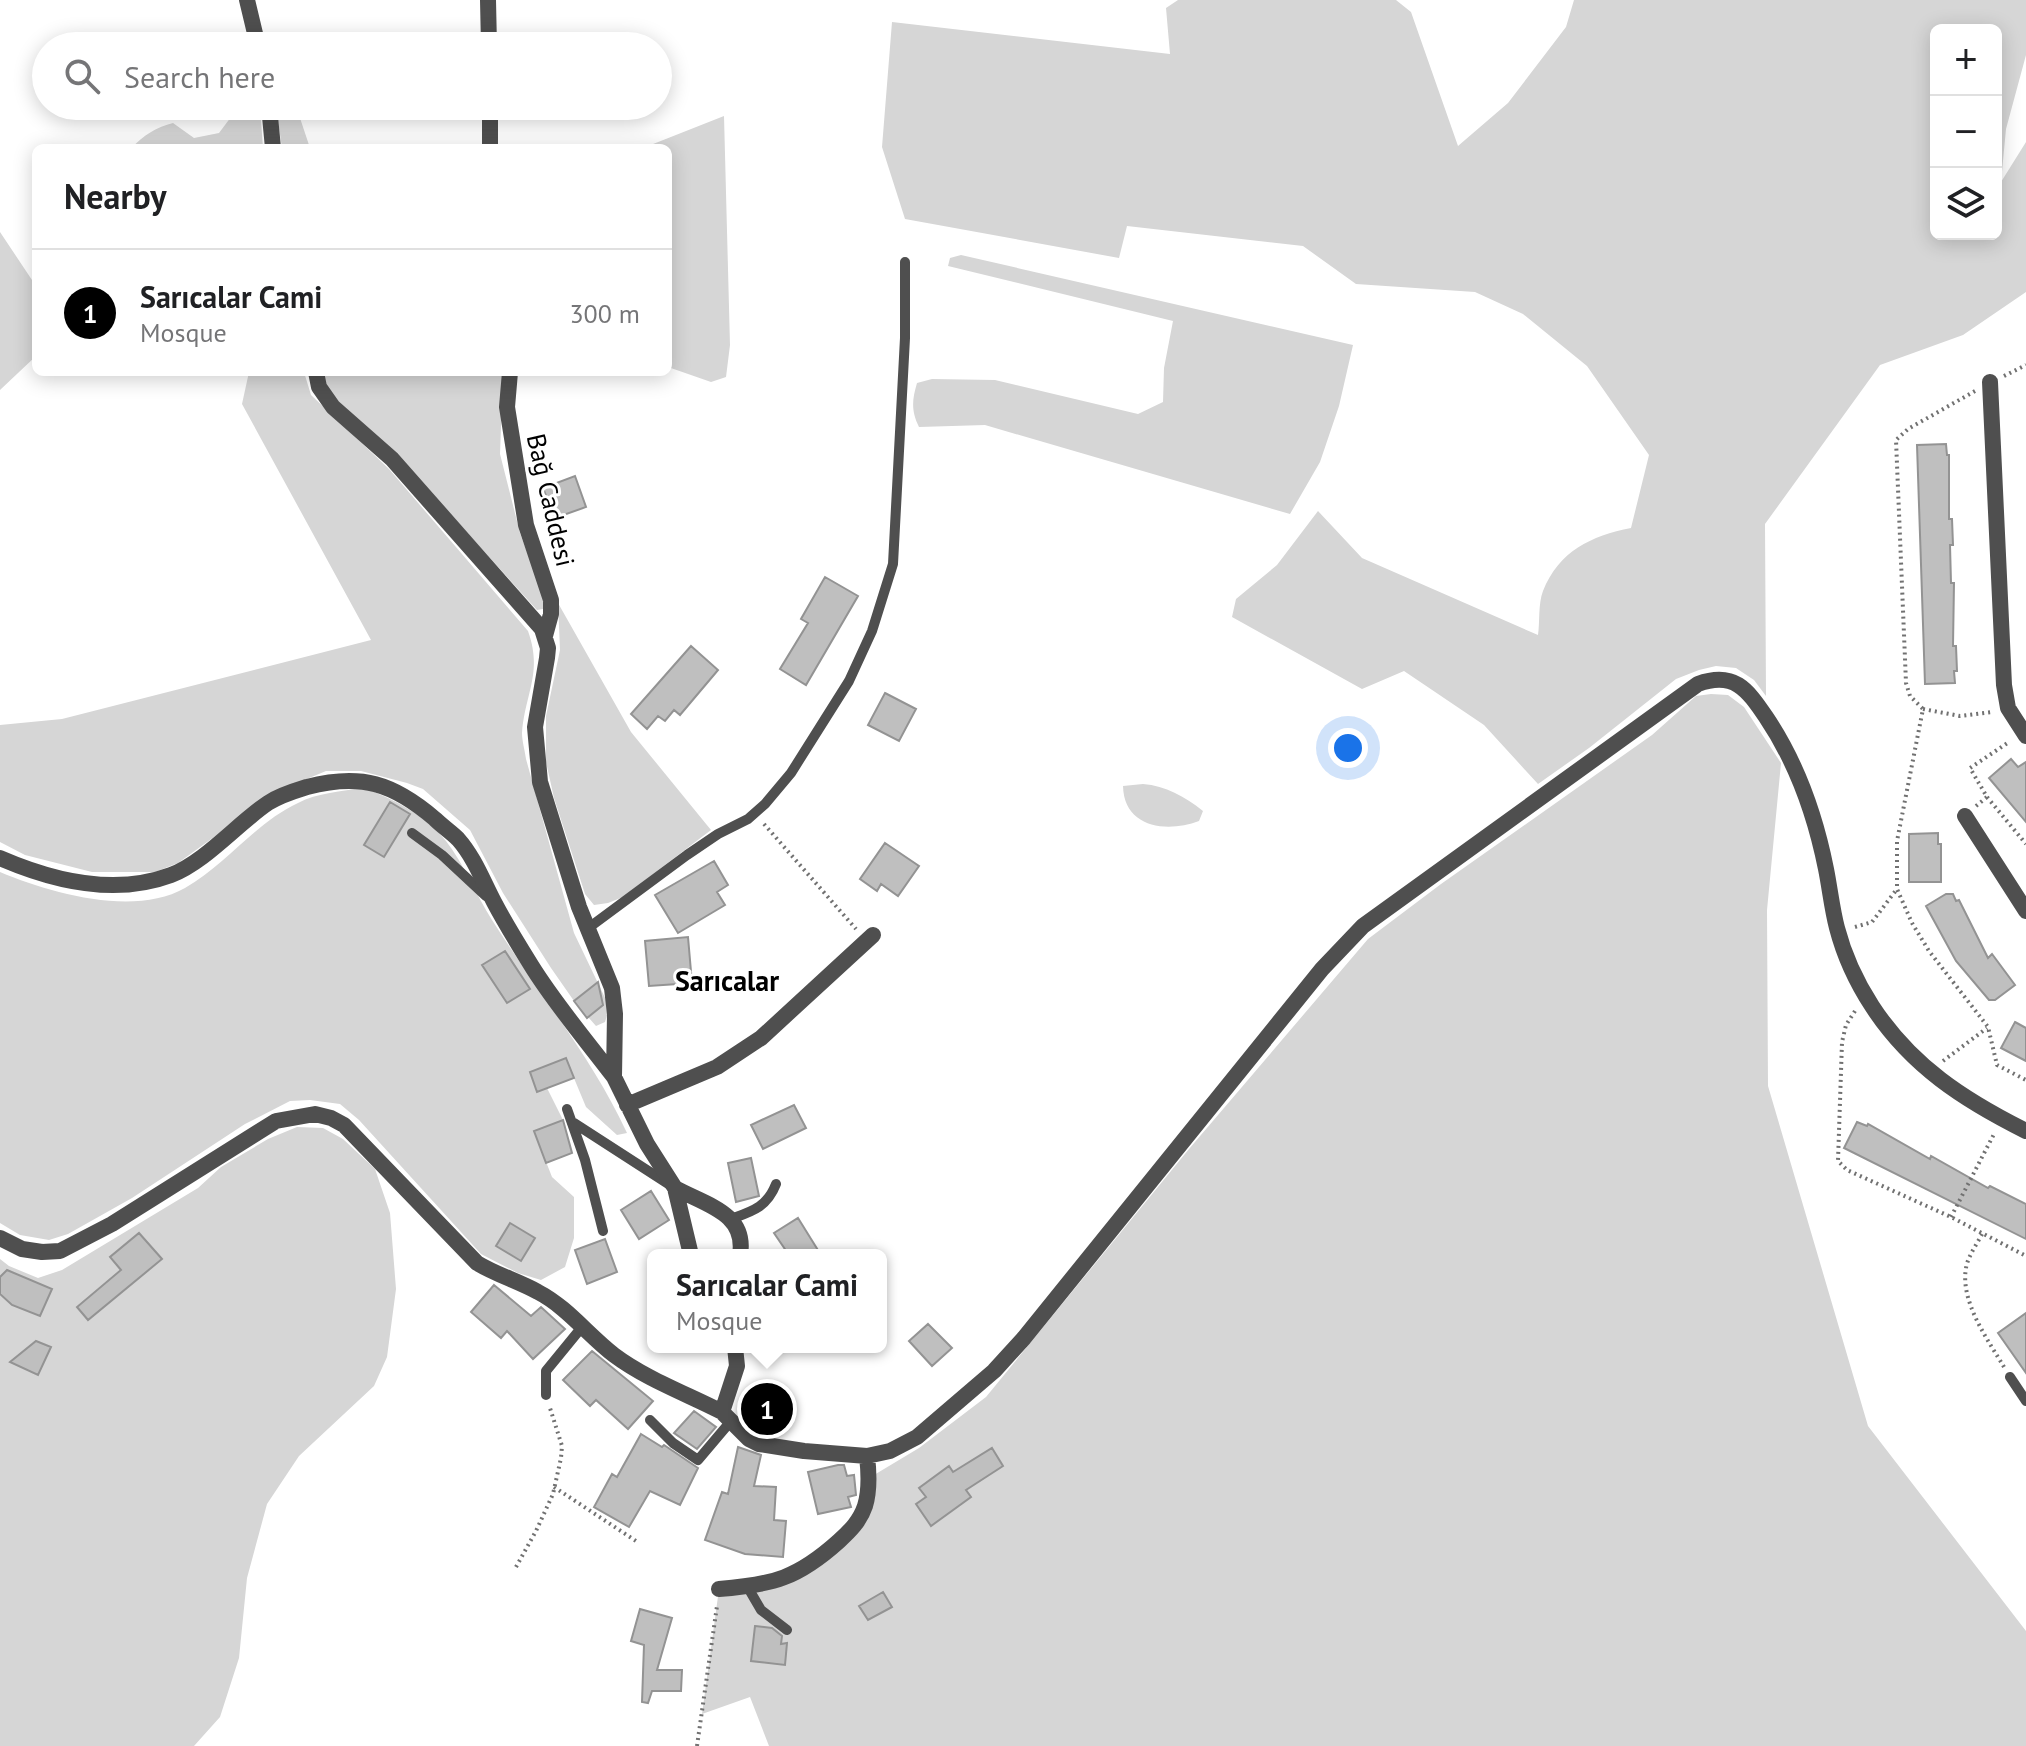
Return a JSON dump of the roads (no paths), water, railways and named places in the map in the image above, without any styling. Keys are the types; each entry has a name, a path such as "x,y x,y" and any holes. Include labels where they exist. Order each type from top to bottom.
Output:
{"street":[{"path":"247,0 255,32"},
{"path":"488,0 489,32"},
{"path":"270,120 273,144"},
{"path":"490,120 490,144"},
{"path":"317,376 319,387 333,407 392,459 537,622 545,636"},
{"name":"Bağ Caddesi","path":"510,376 507,407 526,525 551,600 545,636 548,648 546,670 535,727 537,767 587,929 615,1000 614,1077"},
{"path":"1990,382 2004,685 2008,708 2025,734"},
{"path":"0,1238 22,1249 60,1251 112,1224 276,1121 315,1114 344,1125 477,1263 538,1291 635,1369 727,1416 749,1439 759,1444 804,1451 867,1456 890,1451 917,1437 994,1371 1322,969 1363,926 1698,684 1721,679 1745,688 1787,747 1799,774 1816,830 1837,929 1866,996 1886,1024 1929,1072 1960,1096 2026,1131"},
{"path":"0,858 39,872 107,886 151,881 174,874 189,865 271,801 292,792 343,780 370,782 395,790 417,804 458,839 533,968 614,1077 647,1144 675,1188 690,1249"},
{"path":"1965,816 2026,911"},
{"path":"627,1105 717,1067 761,1038 870,938"},
{"path":"675,1188 731,1219 741,1231 740,1249"},
{"path":"727,1416 737,1366 736,1353"},
{"path":"719,1589 782,1580 804,1569 853,1527 865,1505 869,1478 867,1456"}],"lane":[{"path":"587,929 708,841 755,813 791,773 849,681 886,594 893,564 905,338 905,262"},
{"path":"412,833 442,855 496,906"},
{"path":"567,1109 574,1123 603,1231"},
{"path":"574,1123 675,1188"},
{"path":"731,1219 763,1206 776,1184"},
{"path":"546,1395 546,1371 582,1327"},
{"path":"2010,1377 2026,1401"},
{"path":"650,1420 673,1443 698,1460 727,1416"},
{"path":"747,1586 761,1610 787,1630"}],"place":[{"name":"Sarıcalar Cami","path":"767,1409"}],"district":[{"name":"Sarıcalar","path":"727,980"}]}
